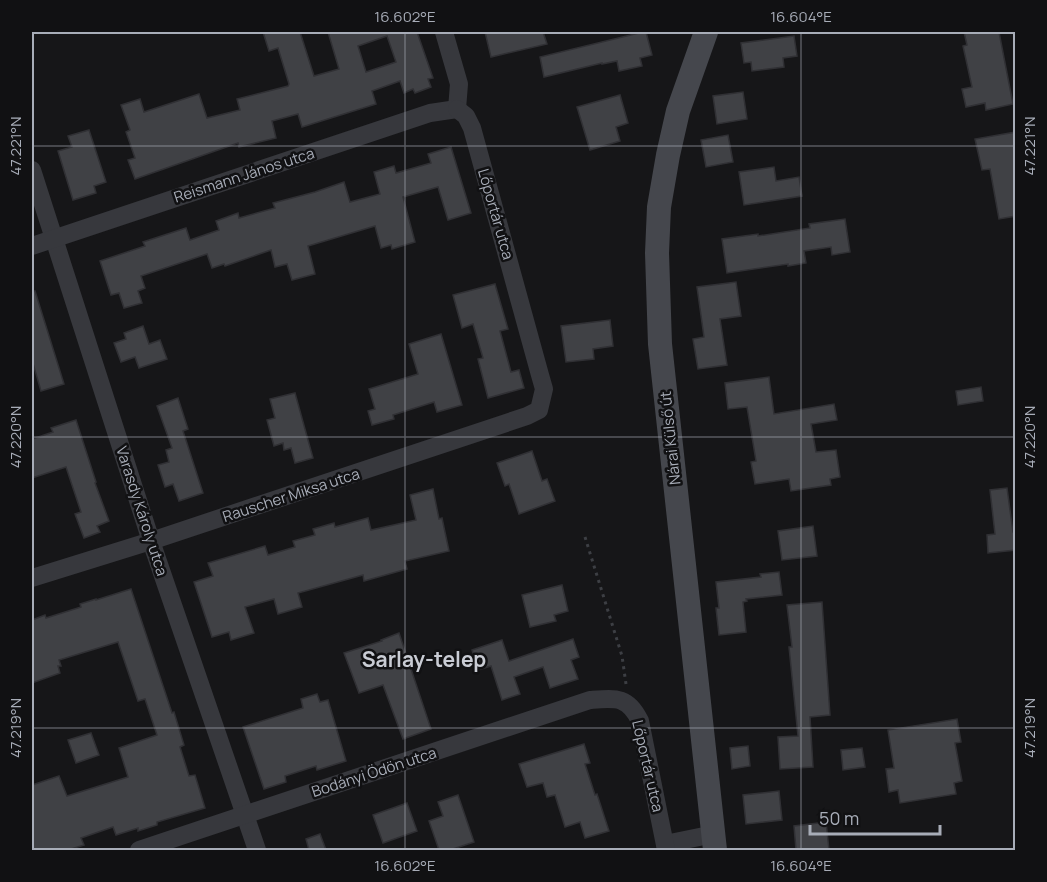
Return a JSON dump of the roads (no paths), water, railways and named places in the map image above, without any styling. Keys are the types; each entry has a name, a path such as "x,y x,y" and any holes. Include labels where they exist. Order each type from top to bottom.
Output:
{"street":[{"path":"444,32 459,84 457,109"},
{"name":"Nárai Külső út","path":"706,32 678,111 668,154 659,207 657,254 660,344 715,842"},
{"name":"Reismann János utca","path":"32,246 430,114 457,109"},
{"name":"Lőportár utca","path":"457,109 466,116 472,128 544,389 542,401"},
{"name":"Varasdy Károly utca","path":"32,170 151,541 257,850"},
{"name":"Rauscher Miksa utca","path":"32,578 151,541 527,416 539,410 542,401"},
{"name":"Bodányi Ödön utca","path":"139,850 590,700 617,700"},
{"name":"Lőportár utca","path":"617,700 634,709 640,721 666,847"},
{"path":"666,847 715,842"}],"district":[{"name":"Sarlay-telep","path":"424,659"}]}
